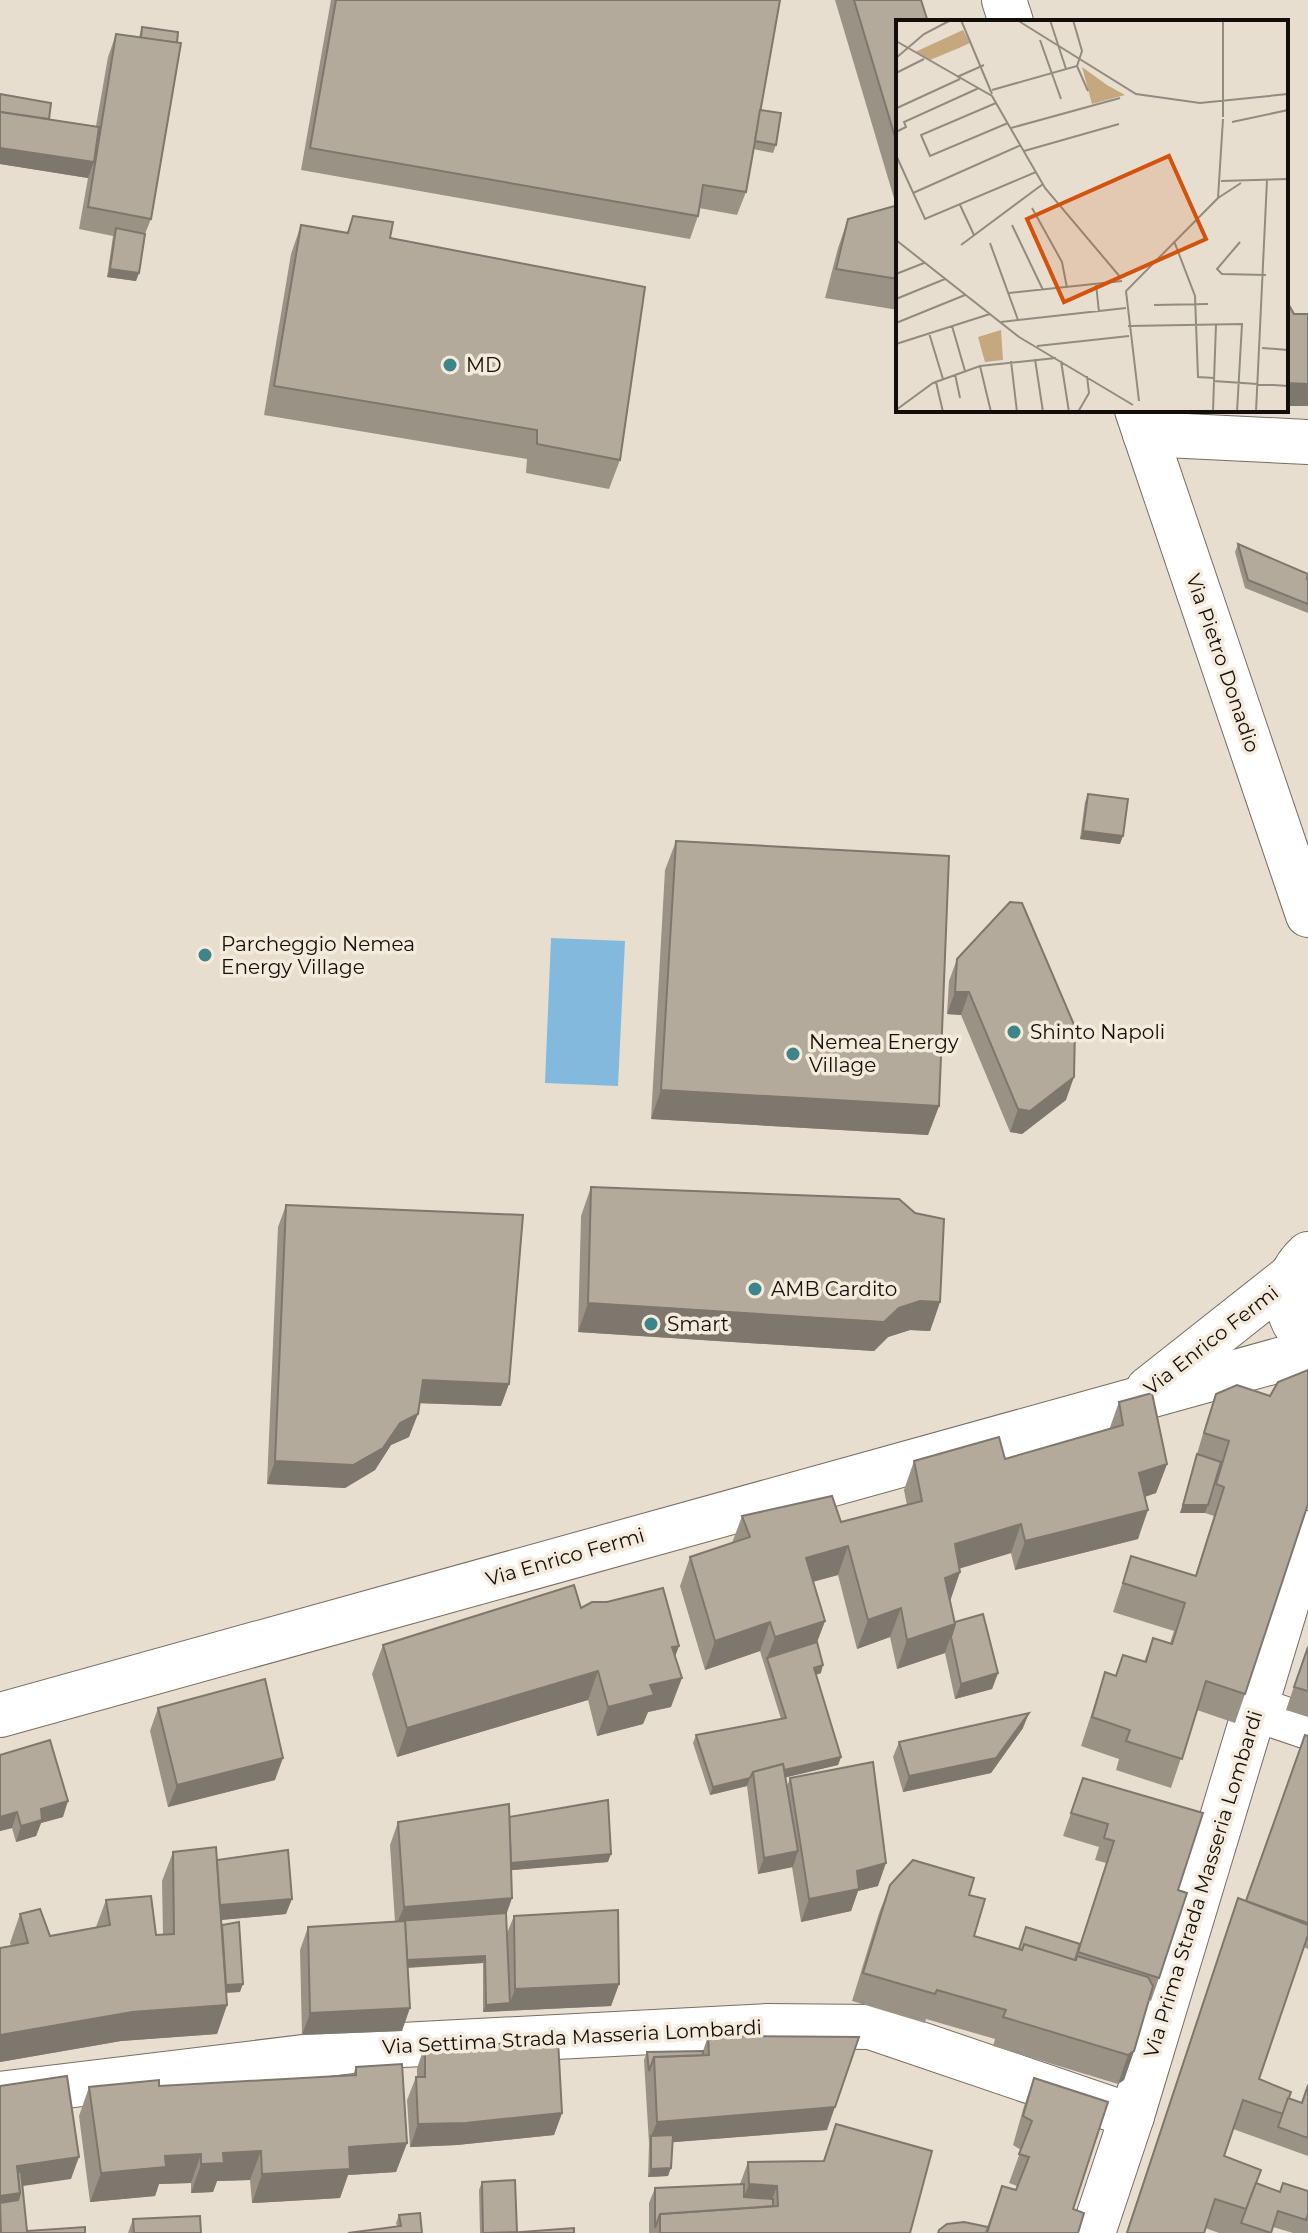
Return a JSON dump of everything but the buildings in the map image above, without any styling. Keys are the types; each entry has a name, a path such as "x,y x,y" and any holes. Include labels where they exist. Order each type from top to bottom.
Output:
{"street":[{"path":"1004,0 1010,20"},
{"path":"1141,422 1308,442"},
{"name":"Via Pietro Donadio","path":"1141,422 1308,915"},
{"path":"1300,1265 1287,1290 1287,1305 1291,1319 1308,1340"},
{"name":"Via Enrico Fermi","path":"1130,1403 1300,1265"},
{"name":"Via Enrico Fermi","path":"0,1715 1308,1352"},
{"name":"Via Prima Strada Masseria Lombardi","path":"1093,2233 1132,2116 1308,1533"},
{"path":"1255,1709 1308,1727"},
{"name":"Via Settima Strada Masseria Lombardi","path":"0,2094 402,2045 767,2026 870,2027 1132,2116"}],"water":[{"path":"551,938 625,941 618,1086 545,1083"}],"place":[{"name":"MD","path":"450,365"},
{"name":"Parcheggio Nemea Energy Village","path":"205,955"},
{"name":"Shinto Napoli","path":"1014,1032"},
{"name":"Nemea Energy Village","path":"793,1054"},
{"name":"AMB Cardito","path":"755,1289"},
{"name":"Smart","path":"651,1324"}]}
